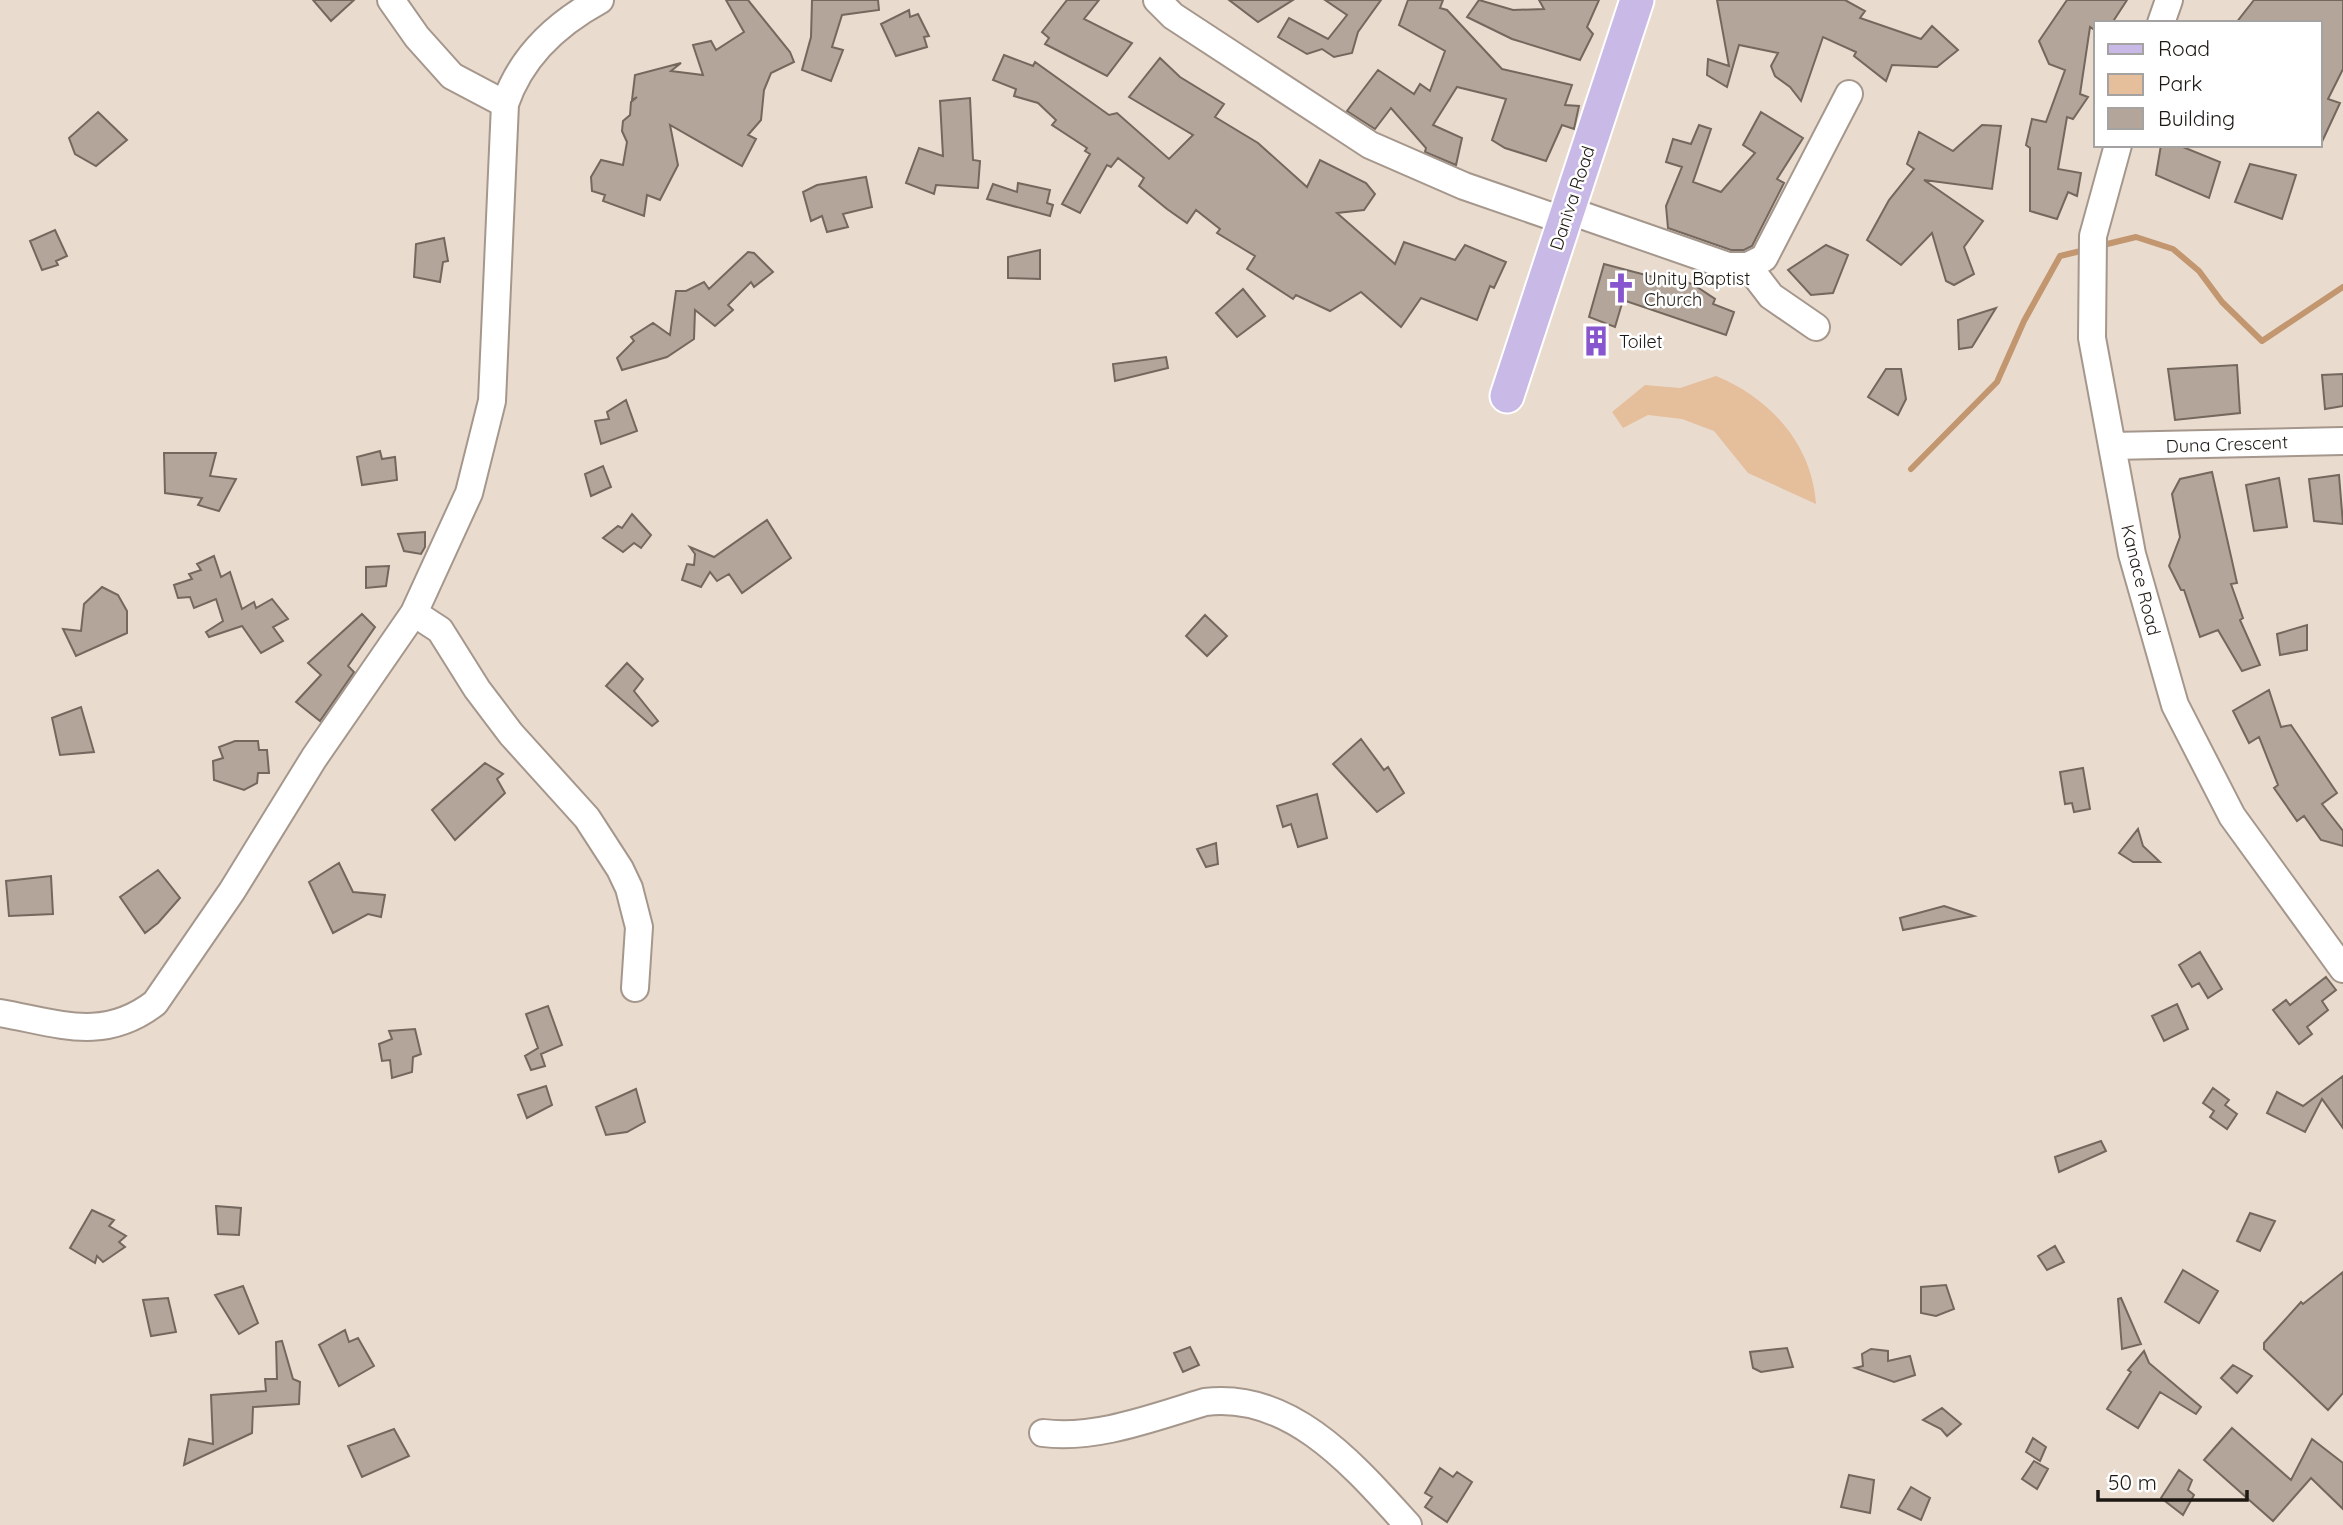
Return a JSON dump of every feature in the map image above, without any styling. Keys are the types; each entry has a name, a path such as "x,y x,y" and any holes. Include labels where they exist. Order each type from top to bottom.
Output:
{"main road":[{"name":"Daniva Road","path":"1507,396 1637,0"}],"street":[{"path":"391,0 417,37 452,76 505,104"},
{"path":"0,1013 69,1027 100,1028 139,1015 155,1003 232,891 314,758 414,613 469,493 492,401 505,104 511,86 529,56 560,28 600,0"},
{"path":"1157,0 1184,24 1370,145 1464,186 1728,266 1748,266 1764,258 1849,94"},
{"path":"2162,21 2169,0"},
{"name":"Kanace Road","path":"2118,147 2092,249 2092,338 2132,554 2175,705 2232,816 2343,969"},
{"path":"1748,266 1771,296 1816,327"},
{"name":"Duna Crescent","path":"2112,446 2343,440"},
{"path":"414,613 440,630 497,716 587,818 620,869 629,888 639,927 635,988"},
{"path":"1043,1433 1064,1436 1087,1433 1205,1402 1220,1401 1248,1406 1279,1414 1311,1432 1354,1467 1408,1525"}],"green space":[{"path":"1716,376 1754,397 1785,426 1806,462 1813,482 1816,504 1748,473 1714,431 1682,419 1648,415 1623,428 1612,412 1645,385 1680,388"}],"building":[{"path":"313,0 354,0 331,21"},
{"path":"726,0 748,0 790,52 794,62 771,73 764,90 761,120 748,135 756,139 742,166 670,125 678,165 660,200 647,195 644,216 603,201 605,195 592,191 591,177 601,160 623,165 627,142 622,131 623,121 630,115 631,102 637,97 632,100 635,75 681,63 671,71 703,75 693,45 711,41 716,50 744,32"},
{"path":"812,0 878,0 879,10 842,15 832,47 843,50 831,81 802,70 811,37"},
{"path":"1067,0 1099,0 1084,19 1132,43 1107,76 1045,44 1049,38 1042,32"},
{"path":"1229,0 1293,0 1258,22"},
{"path":"1325,0 1381,0 1358,32 1352,53 1334,57 1322,49 1307,54 1278,37 1289,18 1328,39 1347,15"},
{"path":"1408,0 1443,0 1440,8 1447,10 1502,69 1572,85 1565,105 1579,106 1574,129 1562,125 1546,161 1505,148 1492,140 1506,99 1457,87 1433,125 1462,138 1456,165 1425,152 1426,148 1391,108 1375,129 1347,111 1378,70 1414,94 1420,84 1430,91 1445,51 1399,25"},
{"path":"1479,0 1513,10 1544,9 1539,0 1599,0 1587,27 1593,34 1580,60 1512,39 1467,17"},
{"path":"1717,0 1845,0 1865,11 1860,18 1921,39 1932,26 1958,50 1937,67 1892,65 1886,81 1854,56 1856,52 1823,37 1801,101 1790,87 1775,76 1771,66 1778,53 1739,45 1727,87 1707,75 1708,59 1729,66"},
{"path":"2067,0 2127,0 2113,21 2094,21 2094,30 2090,27 2080,94 2088,97 2073,119 2067,117 2058,169 2081,173 2077,196 2068,192 2057,219 2030,211 2030,148 2026,145 2032,119 2046,122 2065,70 2049,64 2039,41"},
{"path":"2254,0 2343,0 2343,69 2328,99 2340,103 2322,142 2322,21 2238,21"},
{"path":"909,10 910,17 918,14 929,36 924,37 927,47 896,56 881,24"},
{"path":"1004,55 1033,66 1035,62 1109,115 1117,113 1169,159 1193,135 1129,97 1160,58 1180,77 1224,104 1215,117 1258,143 1307,187 1320,160 1366,183 1375,194 1364,210 1337,213 1395,264 1404,242 1455,260 1465,245 1506,262 1494,288 1490,286 1477,320 1421,298 1401,327 1361,292 1330,311 1296,295 1293,299 1247,269 1255,256 1217,233 1220,229 1196,210 1187,223 1167,209 1139,186 1144,178 1118,158 1111,167 1107,165 1080,213 1062,204 1090,154 1085,151 1087,148 1052,125 1056,120 1038,103 1014,96 1016,89 993,80"},
{"path":"970,98 973,160 980,161 978,188 936,185 934,194 906,183 919,148 943,156 940,101"},
{"path":"98,112 127,140 96,166 75,154 69,138"},
{"path":"1761,112 1803,138 1777,179 1784,183 1752,246 1744,250 1731,250 1668,228 1666,206 1682,167 1666,162 1673,139 1691,144 1699,125 1711,129 1693,182 1721,192 1755,153 1743,145"},
{"path":"1982,125 2001,126 1992,189 1924,180 1983,221 1964,247 1974,274 1954,285 1946,281 1932,233 1901,265 1867,240 1889,200 1914,169 1907,164 1919,132 1953,151"},
{"path":"2161,147 2183,147 2220,162 2209,198 2156,175"},
{"path":"2250,164 2296,175 2282,219 2235,202"},
{"path":"866,177 872,207 843,214 848,227 827,232 822,216 811,221 803,192 817,185"},
{"path":"1018,183 1050,190 1047,203 1053,205 1050,216 987,199 993,184 1017,192"},
{"path":"55,230 67,256 56,261 58,265 42,270 30,241"},
{"path":"444,238 448,261 443,262 440,282 414,277 416,244"},
{"path":"1826,245 1848,255 1833,293 1811,295 1788,270"},
{"path":"1040,250 1040,279 1008,278 1008,257"},
{"path":"748,252 754,253 773,272 754,287 751,282 728,305 733,310 715,326 695,310 694,339 667,357 622,370 617,358 634,341 631,337 653,323 670,335 676,291 686,291 704,282 709,289"},
{"path":"1604,264 1676,283 1676,278 1694,285 1715,299 1713,304 1734,312 1726,335 1623,300 1615,327 1589,317"},
{"path":"1243,289 1265,316 1237,337 1216,313"},
{"path":"1996,308 1972,347 1959,349 1958,320"},
{"path":"1166,357 1168,368 1115,381 1113,364"},
{"path":"2237,365 2240,413 2175,420 2168,369"},
{"path":"1886,369 1901,369 1906,399 1898,415 1868,397"},
{"path":"2343,374 2343,406 2325,409 2322,375"},
{"path":"626,400 637,431 601,444 595,421 609,419 607,412"},
{"path":"380,451 382,459 395,457 397,480 362,485 357,457"},
{"path":"164,453 216,453 210,476 236,479 219,511 198,505 202,498 165,493"},
{"path":"603,466 611,487 591,496 585,474"},
{"path":"2212,472 2237,583 2231,584 2243,618 2240,620 2260,665 2242,671 2218,630 2200,637 2184,590 2181,590 2169,566 2180,537 2172,494 2180,479"},
{"path":"2339,475 2343,524 2314,521 2309,479"},
{"path":"2279,478 2287,527 2254,531 2246,485"},
{"path":"632,514 651,535 641,548 634,543 623,552 603,538 618,526 622,528"},
{"path":"767,520 791,558 742,593 729,574 717,581 710,572 701,587 682,580 687,564 694,565 695,554 690,547 714,557"},
{"path":"425,532 425,547 421,554 404,551 398,534"},
{"path":"214,556 221,577 230,572 242,609 254,602 256,608 272,599 288,619 273,627 283,641 261,653 242,626 209,637 206,632 223,621 216,599 194,608 190,597 178,598 174,585 192,579 189,574 201,570 197,564"},
{"path":"389,566 386,586 366,588 366,567"},
{"path":"102,587 118,595 127,611 127,633 76,656 63,629 81,631 84,604"},
{"path":"362,614 375,627 348,666 354,672 320,721 296,702 321,675 308,663"},
{"path":"1205,615 1227,636 1207,656 1186,636"},
{"path":"2307,625 2307,650 2280,655 2277,634"},
{"path":"627,663 643,679 634,691 658,721 652,726 606,686"},
{"path":"2269,690 2281,727 2291,725 2337,793 2322,804 2343,831 2343,846 2321,840 2304,816 2297,821 2274,788 2278,785 2259,737 2249,743 2233,711"},
{"path":"81,707 94,752 60,755 52,718"},
{"path":"1361,739 1384,770 1388,767 1404,793 1377,812 1333,764"},
{"path":"235,741 258,741 259,750 267,750 269,773 258,773 257,783 244,790 214,780 213,761 223,758 219,747"},
{"path":"485,763 503,774 497,779 505,793 455,840 432,810"},
{"path":"2083,768 2090,809 2074,812 2072,803 2065,804 2060,772"},
{"path":"1317,794 1327,838 1298,847 1291,824 1283,827 1277,806"},
{"path":"2138,829 2143,846 2160,862 2133,862 2119,853"},
{"path":"1216,843 1218,864 1206,867 1197,849"},
{"path":"339,863 353,892 385,895 381,917 368,914 333,933 309,882"},
{"path":"158,870 180,898 158,923 145,933 120,897"},
{"path":"51,876 53,914 9,916 6,881"},
{"path":"1944,906 1974,916 1903,930 1900,918"},
{"path":"2200,952 2222,989 2208,998 2199,983 2192,987 2179,965"},
{"path":"2326,977 2336,990 2322,1001 2328,1010 2307,1027 2312,1034 2299,1044 2273,1010 2286,1000 2290,1005"},
{"path":"2177,1004 2188,1029 2164,1041 2152,1016"},
{"path":"548,1006 562,1045 541,1054 545,1066 531,1070 525,1056 538,1048 526,1014"},
{"path":"415,1029 421,1054 413,1057 412,1072 392,1078 390,1060 382,1061 379,1044 392,1039 389,1031"},
{"path":"2343,1076 2343,1128 2322,1099 2305,1132 2267,1113 2277,1092 2303,1106"},
{"path":"546,1086 552,1105 527,1118 518,1095"},
{"path":"2213,1088 2229,1100 2225,1105 2237,1114 2227,1129 2210,1117 2214,1111 2203,1103"},
{"path":"636,1089 645,1122 627,1132 606,1135 596,1107"},
{"path":"2101,1141 2106,1151 2059,1172 2055,1157"},
{"path":"216,1206 241,1208 239,1235 218,1234"},
{"path":"92,1210 114,1220 109,1226 126,1236 119,1242 125,1247 103,1262 97,1256 95,1263 70,1248"},
{"path":"2250,1213 2275,1221 2260,1251 2237,1241"},
{"path":"2055,1246 2064,1262 2047,1270 2038,1256"},
{"path":"2183,1270 2218,1291 2199,1323 2165,1302"},
{"path":"2343,1272 2343,1393 2328,1410 2264,1349 2264,1343 2301,1302 2303,1304"},
{"path":"1946,1285 1954,1309 1936,1316 1921,1313 1921,1287"},
{"path":"243,1286 258,1323 239,1334 215,1295"},
{"path":"168,1298 176,1332 151,1336 143,1300"},
{"path":"2121,1298 2141,1344 2122,1349 2118,1299"},
{"path":"345,1330 349,1342 358,1338 374,1366 339,1386 319,1345"},
{"path":"282,1341 293,1379 300,1382 299,1404 253,1407 252,1433 184,1465 189,1439 213,1444 211,1395 266,1391 265,1379 277,1379 276,1342"},
{"path":"1190,1347 1199,1365 1183,1372 1174,1353"},
{"path":"1787,1348 1793,1367 1761,1372 1753,1368 1750,1352"},
{"path":"1871,1349 1888,1351 1888,1361 1910,1356 1915,1375 1894,1382 1855,1368 1863,1366 1862,1354"},
{"path":"2144,1351 2149,1363 2201,1407 2196,1414 2160,1392 2138,1428 2107,1409 2131,1372 2128,1370"},
{"path":"2233,1365 2252,1376 2237,1393 2221,1378"},
{"path":"1942,1408 1961,1424 1947,1436 1941,1429 1923,1420"},
{"path":"2232,1428 2291,1480 2312,1439 2343,1463 2343,1509 2311,1478 2273,1521 2204,1460"},
{"path":"394,1429 409,1456 362,1477 348,1446"},
{"path":"2033,1438 2046,1447 2040,1461 2026,1452"},
{"path":"2034,1461 2048,1469 2037,1489 2022,1479"},
{"path":"1440,1468 1453,1477 1457,1472 1472,1482 1447,1522 1425,1507 1432,1497 1425,1493"},
{"path":"2179,1470 2192,1480 2188,1490 2194,1495 2183,1515 2161,1498"},
{"path":"1849,1475 1874,1480 1870,1513 1841,1507"},
{"path":"1911,1487 1930,1498 1921,1520 1898,1509"}],"waterway":[{"path":"2099,246 2136,237 2173,249 2199,271 2222,302 2262,341 2343,287"},
{"path":"1911,469 1997,382 2024,321 2060,256 2085,250"}],"place":[{"name":"Unity Baptist Church","path":"1621,288"},
{"name":"Toilet","path":"1596,341"}]}
